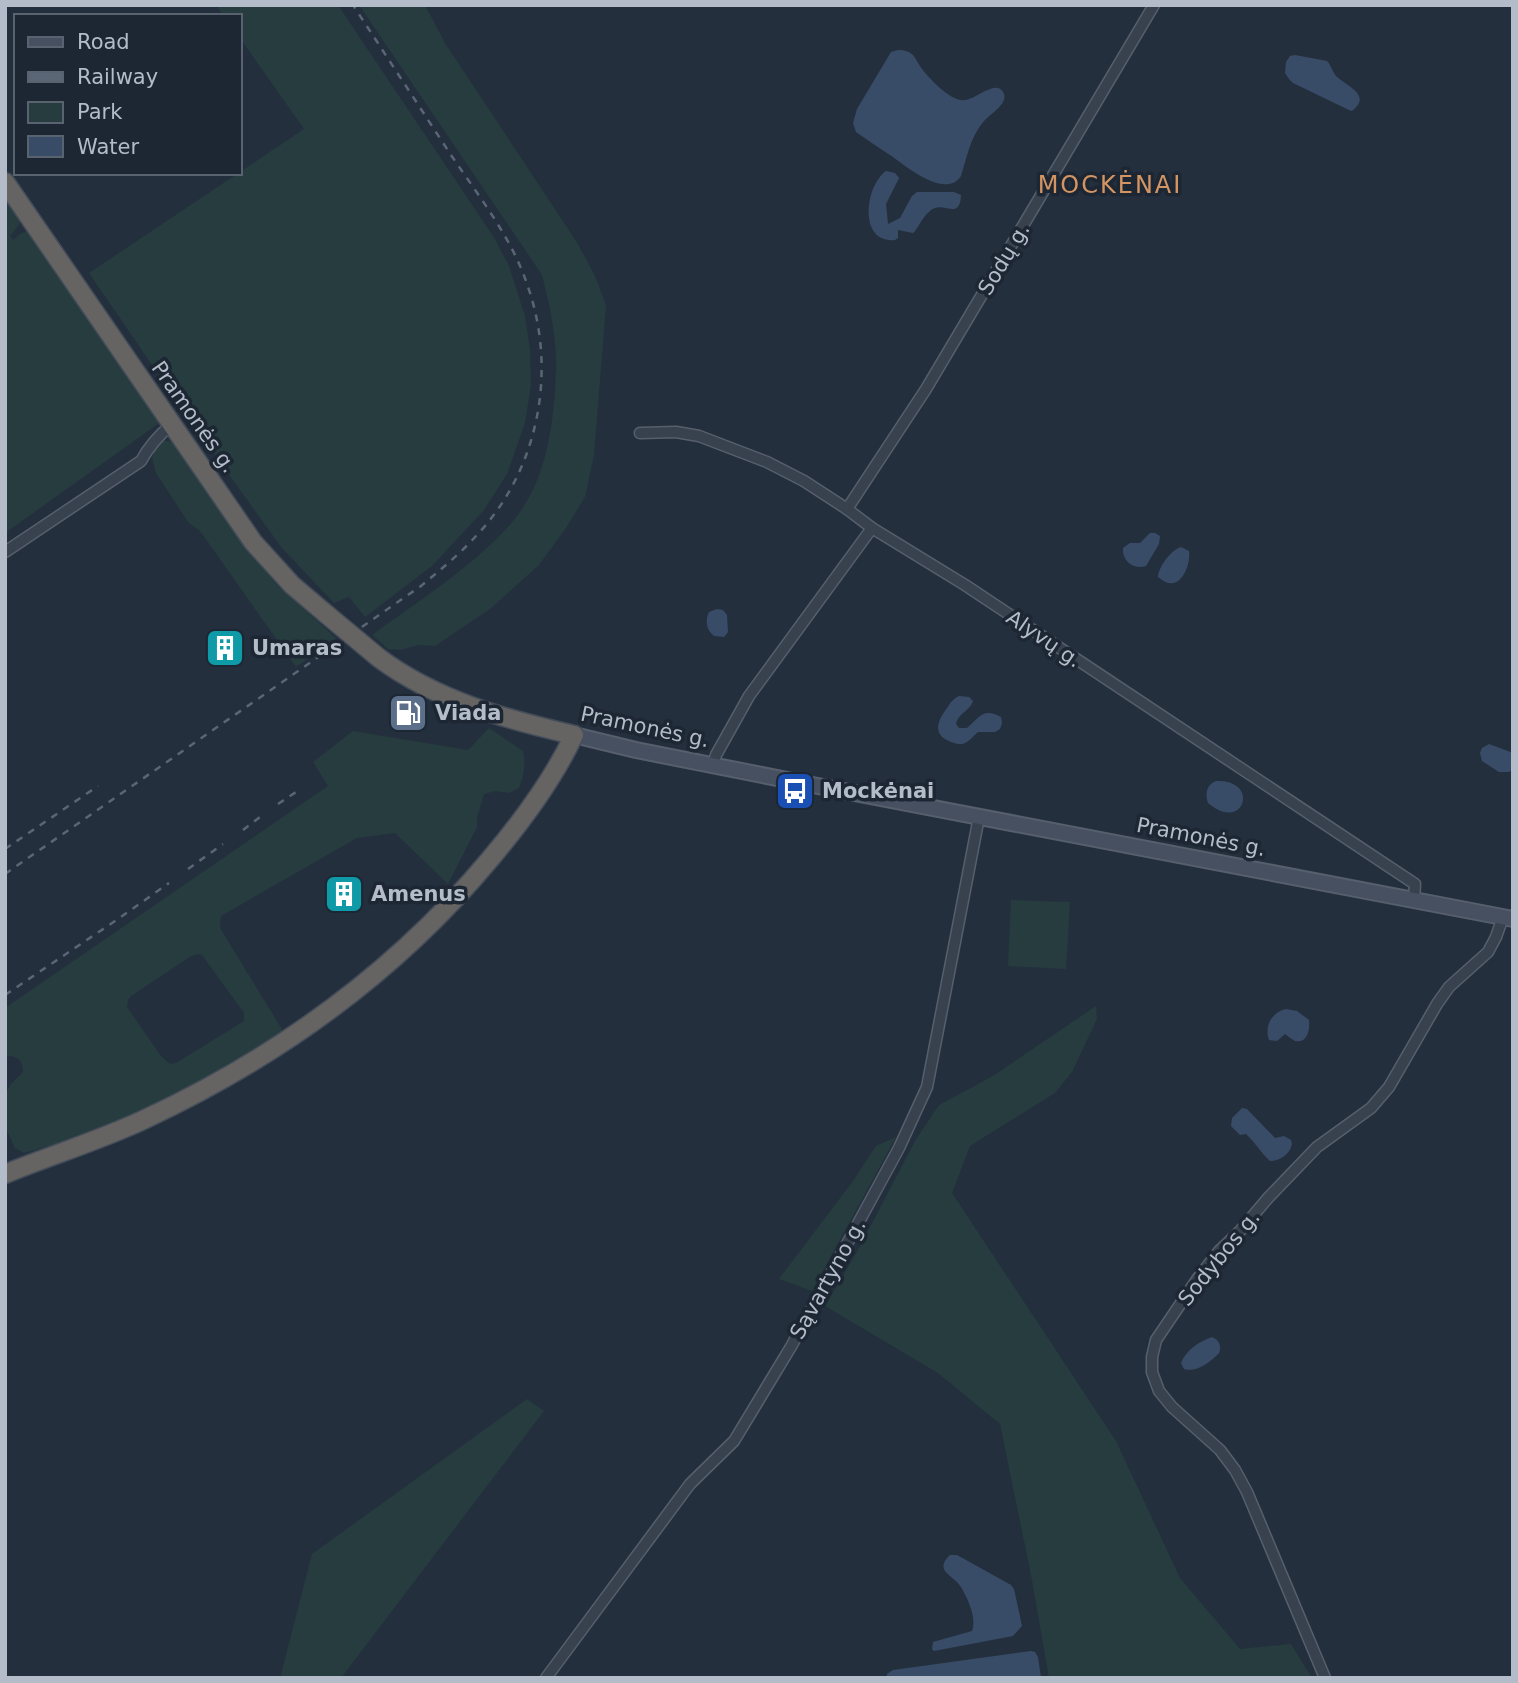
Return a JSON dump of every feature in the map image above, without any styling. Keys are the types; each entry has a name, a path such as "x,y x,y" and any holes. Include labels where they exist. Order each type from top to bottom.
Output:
{"highway":[{"name":"Pramonės g.","path":"5,182 253,542 292,585 379,658 421,685 451,699 508,719 574,735"},
{"path":"5,1174 108,1136 184,1100 267,1053 352,993 425,930 503,844 561,763 574,735"}],"main road":[{"name":"Pramonės g.","path":"574,735 636,750 1508,918"}],"street":[{"name":"Sodų g.","path":"847,509 926,389 1154,5"},
{"path":"5,552 135,466 141,461 148,447 172,425"},
{"name":"Alyvų g.","path":"640,433 676,432 699,436 767,462 804,481 1415,884 1414,901"},
{"path":"713,765 750,696 872,528"},
{"name":"Sąvartyno g.","path":"546,1678 690,1485 734,1441 792,1345 899,1148 928,1087 979,817"},
{"name":"Sodybos g.","path":"1325,1678 1247,1492 1235,1470 1220,1450 1172,1407 1159,1391 1152,1372 1156,1340 1219,1251 1268,1198 1317,1147 1359,1118 1380,1099 1449,987 1488,952 1508,918"}],"green space":[{"path":"216,5 338,5 495,239 509,266 525,316 531,385 525,423 507,474 484,510 432,566 365,617 349,597 334,603 281,547 89,273 235,175 242,175 242,171 304,129 242,41 242,14 223,14"},
{"path":"359,5 425,5 445,43 578,244 595,276 606,305 594,455 585,497 539,565 490,609 435,646 418,645 401,650 388,649 372,635 475,558 506,529 528,499 542,465 551,429 555,391 555,348 542,275"},
{"path":"5,197 20,218 19,225 10,236 14,240 20,234 29,232 159,420 158,424 5,533"},
{"path":"162,441 173,443 242,542 276,584 337,639 296,667 200,531 188,522 156,473 152,458 155,448"},
{"path":"489,728 523,751 524,770 519,788 509,793 495,791 484,794 477,827 448,884 395,833 357,838 221,916 220,928 283,1031 163,1103 93,1134 24,1153 15,1148 5,1126 5,1094 23,1072 18,1059 5,1057 5,1008 328,786 313,762 353,731 468,750","holes":["202,955 244,1013 244,1021 176,1063 170,1064 161,1056 127,1007 128,1000 191,956"]},
{"path":"1011,900 1070,902 1066,969 1008,966"},
{"path":"1096,1006 1097,1019 1072,1072 1055,1093 970,1146 952,1193 1116,1441 1180,1578 1240,1649 1291,1644 1312,1678 1049,1678 1000,1424 938,1373 825,1306 858,1250 916,1139 939,1105 993,1076"},
{"path":"896,1137 812,1291 779,1279 876,1146"},
{"path":"527,1399 544,1411 341,1678 280,1678 312,1554"}],"water":[{"path":"898,50 911,54 935,83 957,99 969,99 996,88 1003,92 1004,100 979,127 961,176 954,182 937,183 927,179 856,132 853,123 857,109 891,52"},
{"path":"1290,56 1327,61 1336,76 1356,91 1360,100 1358,105 1352,111 1349,110 1293,83 1285,73 1286,62"},
{"path":"886,171 895,173 899,178 886,204 888,224 900,218 917,192 954,192 961,195 958,207 935,208 926,215 913,233 898,230 898,238 895,240 883,239 875,233 869,213 873,189"},
{"path":"1150,533 1160,536 1159,544 1146,566 1137,567 1126,560 1123,548 1130,543 1140,543"},
{"path":"1181,547 1189,551 1185,572 1178,581 1166,582 1158,577 1163,563"},
{"path":"723,610 727,615 728,632 724,637 714,636 707,625 709,612"},
{"path":"959,696 969,697 973,701 957,720 959,728 967,728 982,715 990,713 1001,717 1000,729 995,732 978,732 962,744 942,737 938,728 940,719 951,702"},
{"path":"1489,744 1513,753 1513,769 1499,772 1482,761 1482,748"},
{"path":"1216,781 1230,783 1239,788 1243,795 1238,809 1231,812 1221,811 1208,803 1207,790"},
{"path":"1286,1009 1297,1011 1309,1020 1305,1038 1295,1041 1285,1034 1277,1041 1269,1040 1270,1020"},
{"path":"1242,1108 1247,1109 1275,1138 1284,1136 1291,1140 1291,1148 1287,1154 1270,1161 1246,1134 1240,1135 1231,1126 1232,1118"},
{"path":"1212,1337 1219,1344 1219,1353 1198,1368 1184,1369 1181,1363 1186,1354"},
{"path":"950,1555 957,1555 1011,1585 1022,1626 1013,1636 934,1651 932,1649 933,1642 972,1631 973,1626 971,1609 964,1592 944,1569 945,1560"},
{"path":"1031,1651 1038,1657 1041,1678 887,1678 887,1674 893,1670"}],"railway":[{"path":"5,874 421,586 463,550 498,510 515,481 528,450 537,418 541,350 536,317 520,266 492,216 353,5"},
{"path":"5,849 98,786"},
{"path":"278,804 296,792"},
{"path":"243,830 260,817"},
{"path":"188,869 223,844"},
{"path":"5,995 169,883"}],"place":[{"name":"Umaras","path":"225,648"},
{"name":"Viada","path":"408,713"},
{"name":"Mockėnai","path":"795,791"},
{"name":"Amenus","path":"344,894"}],"district":[{"name":"MOCKĖNAI","path":"1110,185"}]}
